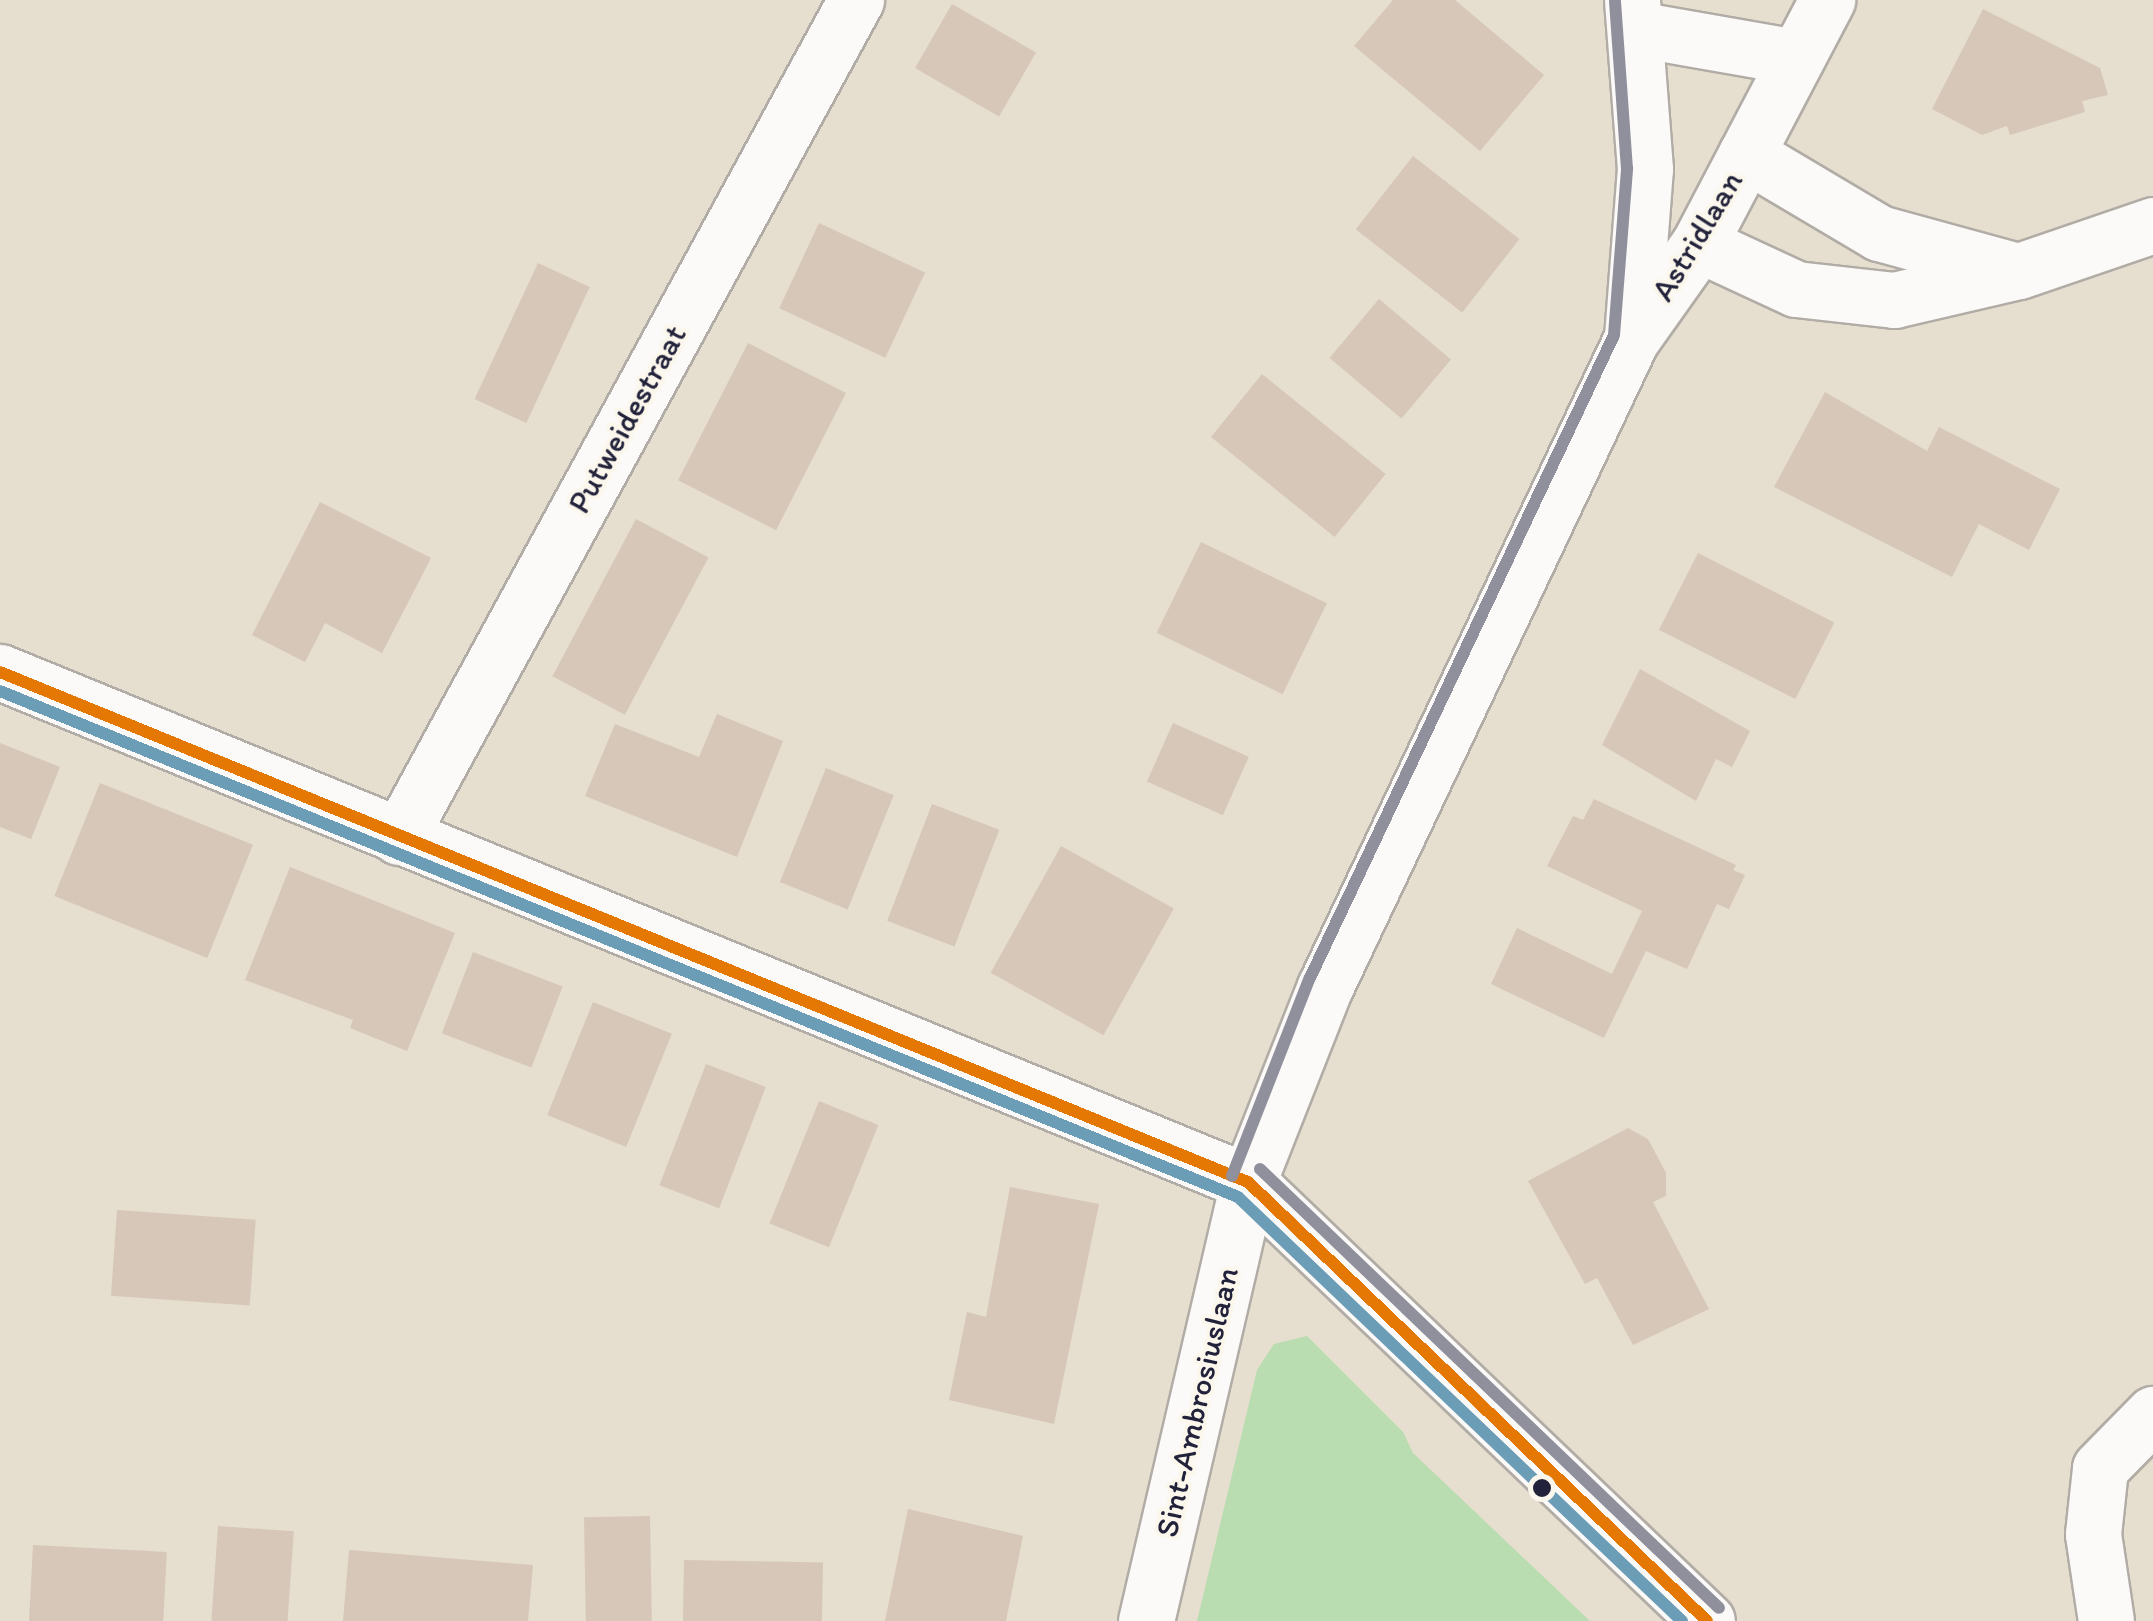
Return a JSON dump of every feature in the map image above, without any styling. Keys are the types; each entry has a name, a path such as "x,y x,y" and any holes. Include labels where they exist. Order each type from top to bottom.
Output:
{"street":[{"name":"Putweidestraat","path":"399,838 856,0"},
{"name":"Astridlaan","path":"1248,1182 1326,987 1632,340 1698,244 1827,0"},
{"path":"1632,340 1645,170 1634,14 1797,57"},
{"path":"1746,154 1879,233 2019,272"},
{"path":"1698,244 1796,289 1894,300 2019,272 2153,225"},
{"path":"0,672 1248,1182 1707,1621"},
{"name":"Sint-Ambrosiuslaan","path":"1146,1621 1248,1182"},
{"path":"2106,1621 2093,1534 2100,1468 2153,1414"}],"green space":[{"path":"1307,1336 1403,1432 1413,1453 1590,1621 1197,1621 1257,1370 1274,1344"}],"building":[{"path":"1393,0 1455,0 1544,75 1480,151 1354,46"},
{"path":"952,4 1036,52 999,117 915,68"},
{"path":"1983,9 2100,68 2108,95 2082,101 2085,112 2010,135 2007,126 1982,135 1932,109"},
{"path":"1413,156 1519,239 1462,312 1356,229"},
{"path":"819,223 925,272 885,358 779,308"},
{"path":"538,263 590,287 526,423 475,399"},
{"path":"1379,299 1451,359 1402,418 1330,358"},
{"path":"748,343 846,393 776,530 678,480"},
{"path":"1262,374 1386,474 1335,537 1211,437"},
{"path":"1825,392 1927,451 1939,427 2060,489 2029,550 1979,524 1952,577 1774,487"},
{"path":"320,502 431,558 382,653 325,623 305,662 252,635"},
{"path":"636,519 708,557 625,715 552,676"},
{"path":"1201,542 1327,603 1283,694 1157,633"},
{"path":"1698,553 1834,622 1795,699 1659,630"},
{"path":"1640,669 1750,731 1732,767 1716,759 1696,801 1602,745"},
{"path":"717,714 783,741 737,857 585,796 615,724 699,757"},
{"path":"1173,723 1249,757 1223,815 1147,781"},
{"path":"0,743 60,767 31,839 0,827"},
{"path":"826,768 894,795 848,909 780,882"},
{"path":"100,783 253,845 207,958 54,896"},
{"path":"1594,799 1736,865 1733,870 1745,875 1729,909 1717,904 1687,969 1646,951 1604,1038 1491,984 1517,928 1612,974 1642,911 1547,866 1573,816 1583,820"},
{"path":"932,804 999,830 954,947 887,921"},
{"path":"1061,846 1174,909 1104,1035 991,973"},
{"path":"290,867 455,933 407,1051 350,1028 353,1020 245,980"},
{"path":"473,952 563,986 531,1068 442,1033"},
{"path":"593,1002 672,1034 626,1147 547,1115"},
{"path":"706,1064 766,1087 719,1208 659,1185"},
{"path":"819,1101 878,1125 829,1247 770,1223"},
{"path":"1628,1128 1648,1139 1666,1173 1666,1196 1653,1202 1709,1309 1633,1345 1597,1278 1585,1284 1528,1181"},
{"path":"1010,1187 1099,1204 1054,1424 949,1400 967,1312 986,1317"},
{"path":"117,1210 256,1220 250,1305 111,1296"},
{"path":"908,1509 1023,1536 1006,1621 885,1621"},
{"path":"650,1516 652,1621 586,1621 584,1517"},
{"path":"218,1526 294,1531 288,1621 211,1621"},
{"path":"33,1545 167,1552 163,1621 29,1621"},
{"path":"349,1550 533,1565 528,1621 343,1621"},
{"path":"684,1560 823,1562 822,1621 683,1621"}],"transit line":[{"path":"1232,1176 1309,980 1614,335 1627,169 1615,1"},
{"path":"0,672 1248,1182 1707,1621"},
{"path":"0,691 1238,1197 1682,1621"},
{"path":"1260,1169 1719,1608"}]}
